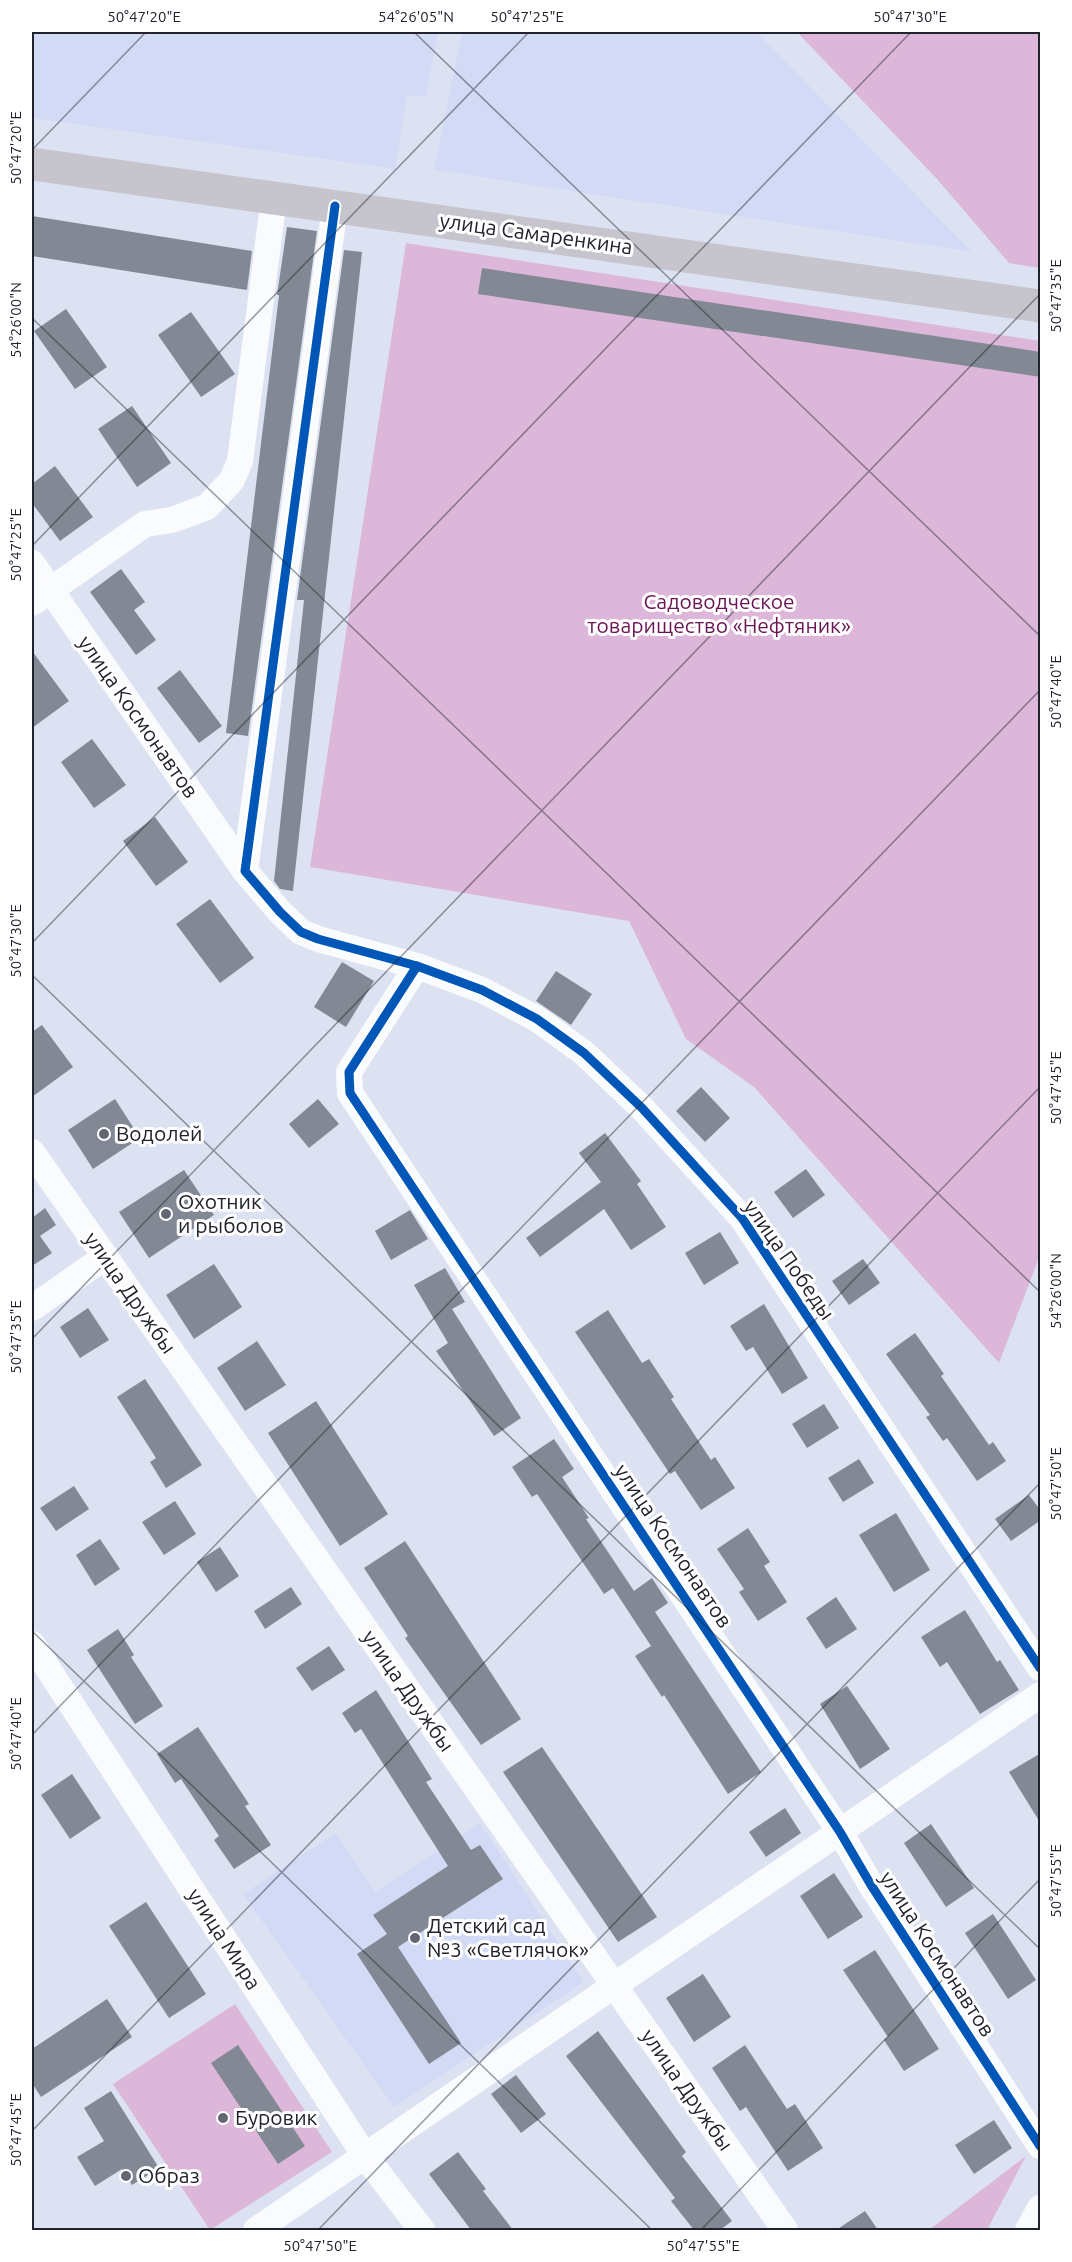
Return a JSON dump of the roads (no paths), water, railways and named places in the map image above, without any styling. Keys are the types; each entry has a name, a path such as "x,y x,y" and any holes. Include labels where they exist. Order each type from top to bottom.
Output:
{"main road":[{"name":"улица Самаренкина","path":"32,164 1041,306"}],"street":[{"path":"41,597 144,524 172,520 207,507 232,480 240,461 274,198"},
{"path":"245,871 335,206"},
{"name":"улица Космонавтов","path":"32,563 41,597 245,871 280,912 302,932 318,939 417,966 349,1072 347,1081 350,1093 840,1832 871,1885 1041,2146"},
{"name":"улица Победы","path":"417,966 482,990 537,1019 584,1053 642,1108 742,1218 1041,1668"},
{"name":"улица Дружбы","path":"32,1152 785,2230"},
{"path":"32,1308 105,1257"},
{"name":"улица Мира","path":"32,1644 365,2156 422,2230"},
{"path":"256,2230 1041,1695"},
{"path":"1028,2230 1041,2208"}],"place":[{"name":"Водолей","path":"104,1134"},
{"name":"Охотник и рыболов","path":"166,1214"},
{"name":"Детский сад №3 «Светлячок»","path":"415,1938"},
{"name":"Буровик","path":"223,2118"},
{"name":"Образ","path":"126,2176"}],"park label":[{"name":"Садоводческое товарищество «Нефтяник»","path":"719,614"}]}
